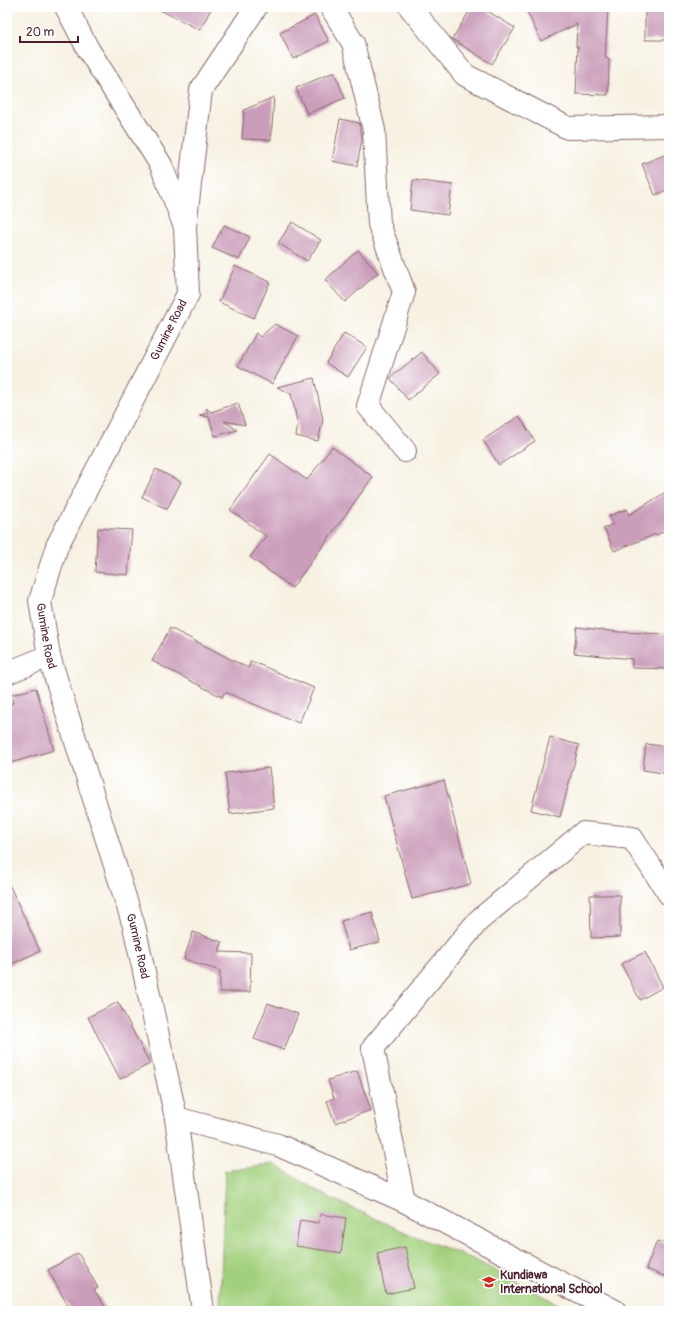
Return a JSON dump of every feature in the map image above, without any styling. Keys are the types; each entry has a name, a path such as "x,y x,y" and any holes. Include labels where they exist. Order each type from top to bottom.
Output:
{"street":[{"name":"Gumine Road","path":"66,7 88,49 161,165 185,227 188,294 57,546 40,601 49,656 134,926 176,1118 203,1311"},
{"path":"185,227 201,90 256,7"},
{"path":"331,7 353,43 374,130 379,224 404,292 368,406 405,451"},
{"path":"410,7 465,75 568,128 669,126"},
{"path":"7,673 49,656"},
{"path":"404,1200 373,1048 478,921 583,833 632,838 669,894"},
{"path":"176,1118 278,1145 404,1200 615,1311"}],"green space":[{"path":"274,1164 324,1195 409,1234 473,1259 571,1311 221,1311 225,1171"}],"building":[{"path":"154,7 212,7 200,30"},
{"path":"472,7 481,7 515,28 492,64 452,39"},
{"path":"525,7 608,9 605,58 609,59 608,95 576,94 578,47 576,47 577,24 541,41"},
{"path":"645,7 669,7 669,40 645,40"},
{"path":"315,15 329,41 293,59 280,33"},
{"path":"334,72 345,98 307,114 296,88"},
{"path":"274,97 271,140 242,139 244,110"},
{"path":"340,119 359,123 362,139 357,166 332,161"},
{"path":"669,153 669,189 655,195 642,164"},
{"path":"413,180 452,185 448,215 410,210"},
{"path":"292,222 321,240 307,261 278,243"},
{"path":"224,225 250,237 239,260 212,248"},
{"path":"358,250 378,273 345,302 325,280"},
{"path":"235,266 270,282 254,318 219,302"},
{"path":"275,324 298,336 272,384 238,366 256,333 260,337"},
{"path":"344,333 367,347 348,377 326,363"},
{"path":"422,352 440,374 408,400 390,378"},
{"path":"314,378 323,420 318,441 296,436 298,425 291,394 277,387"},
{"path":"238,403 245,425 224,421 237,430 215,436 209,417 199,415 208,413 206,408 211,412"},
{"path":"519,416 535,441 499,465 483,440"},
{"path":"332,447 373,477 292,588 250,557 266,536 230,510 270,454 307,480"},
{"path":"156,469 181,482 167,509 142,497"},
{"path":"669,490 669,528 657,535 656,534 614,551 604,528 613,524 609,516 627,509 629,515"},
{"path":"98,528 132,530 128,575 95,572"},
{"path":"577,627 619,632 669,634 669,669 632,668 632,659 574,653"},
{"path":"170,628 248,668 251,661 314,688 299,723 225,692 222,697 152,661"},
{"path":"36,688 54,750 7,764 7,704 13,703 11,695"},
{"path":"550,737 579,745 560,817 531,810"},
{"path":"646,744 669,747 669,774 643,770"},
{"path":"269,768 274,808 230,814 225,773"},
{"path":"444,780 471,884 412,899 384,796"},
{"path":"7,880 40,951 7,966"},
{"path":"590,895 620,895 620,937 591,938"},
{"path":"372,912 380,942 349,950 341,921"},
{"path":"193,932 222,942 219,952 251,953 250,992 220,992 220,971 184,959"},
{"path":"645,952 663,987 640,1000 621,964"},
{"path":"118,1002 150,1064 120,1079 88,1017"},
{"path":"268,1003 298,1014 284,1050 254,1039"},
{"path":"357,1071 371,1110 335,1123 327,1101 334,1098 328,1080"},
{"path":"320,1214 346,1218 341,1253 296,1246 300,1220 319,1223"},
{"path":"657,1241 669,1245 669,1278 646,1269"},
{"path":"405,1247 414,1288 386,1294 377,1253"},
{"path":"78,1253 98,1288 94,1290 108,1311 71,1311 48,1270"}],"place":[{"name":"Kundiawa International School","path":"489,1282"}]}
